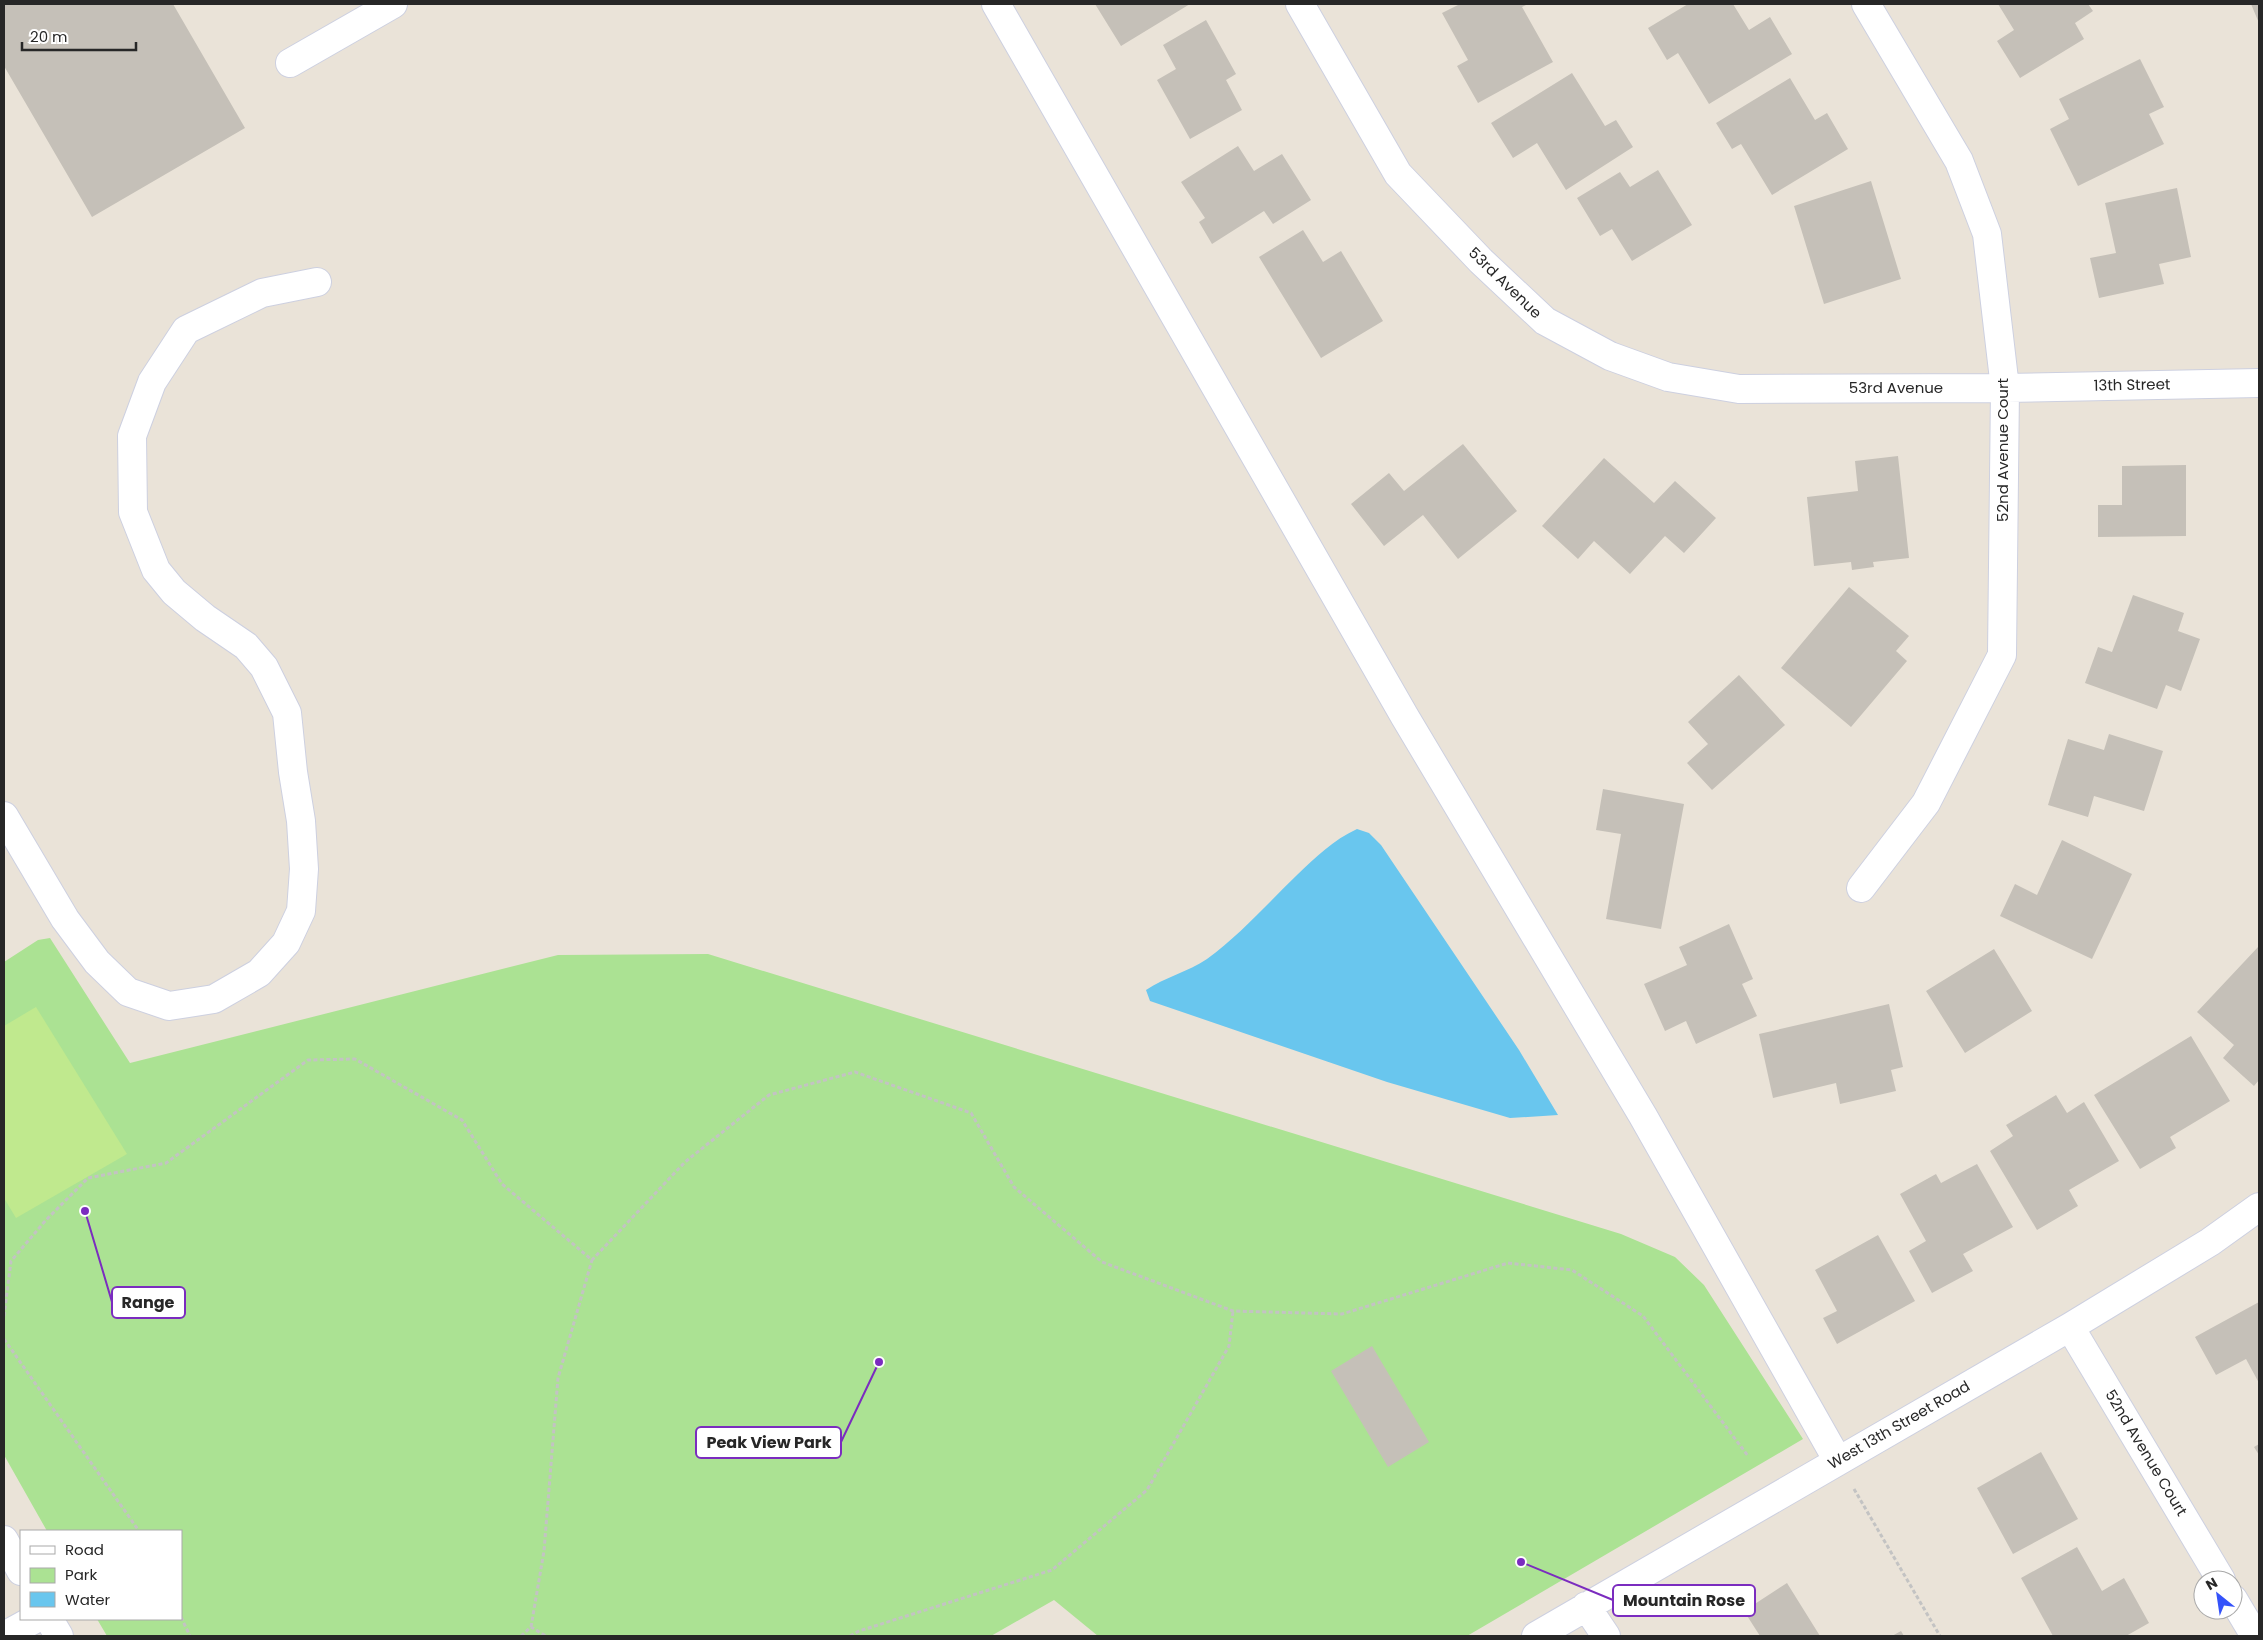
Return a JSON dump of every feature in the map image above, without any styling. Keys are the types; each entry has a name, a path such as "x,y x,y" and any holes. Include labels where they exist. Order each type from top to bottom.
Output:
{"street":[{"path":"290,63 394,4"},
{"path":"996,4 1405,716 1644,1116 1838,1461"},
{"name":"53rd Avenue","path":"1300,4 1398,174 1481,261 1545,321 1610,356 1668,377 1739,389 2005,388"},
{"name":"52nd Avenue Court","path":"1862,888 1926,803 2002,655 2005,388 1987,234 1958,161 1866,4"},
{"path":"4,816 65,919 97,962 128,992 169,1006 214,999 259,973 286,943 301,911 304,869 301,821 293,772 287,713 264,667 246,646 205,618 174,592 156,570 132,512 132,436 152,382 186,330 262,293 318,282"},
{"name":"13th Street","path":"2005,388 2259,382"},
{"name":"West 13th Street Road","path":"1536,1636 2070,1327 2210,1242 2259,1207"},
{"name":"52nd Avenue Court","path":"2070,1327 2216,1570"},
{"path":"4,1540 20,1569"},
{"path":"1586,1606 1606,1636"},
{"path":"2243,1616 2255,1636"},
{"path":"4,1636 33,1620"},
{"path":"50,1620 59,1636"}],"path":[{"path":"4,1316 11,1261 46,1220 88,1178 166,1163 308,1060 356,1059 462,1120 502,1184 592,1260"},
{"path":"521,1636 531,1627 544,1551 558,1378 592,1260 685,1162 769,1095 855,1072 971,1113 1014,1187 1102,1262 1233,1311 1342,1314 1508,1263 1572,1270 1644,1316 1748,1456"},
{"path":"850,1636 860,1631 1052,1570 1147,1490 1229,1346 1233,1311"},
{"path":"4,1339 138,1530"},
{"path":"1838,1461 1940,1636"},
{"path":"182,1619 190,1636"},
{"path":"531,1627 546,1636"}],"green space":[{"path":"50,938 130,1063 558,955 708,954 1621,1234 1675,1257 1704,1285 1803,1439 1467,1636 1098,1636 1054,1600 991,1636 107,1636 98,1620 182,1620 182,1530 46,1530 4,1455 4,962 38,940"},
{"path":"36,1007 127,1154 16,1218 4,1198 4,1026"}],"water":[{"path":"1357,829 1369,833 1381,845 1519,1050 1558,1115 1510,1118 1387,1082 1150,1001 1146,990 1161,981 1192,968 1219,950 1318,855 1340,838"}],"building":[{"path":"4,4 173,4 245,128 92,217 4,66"},
{"path":"1095,4 1190,4 1121,46"},
{"path":"1460,4 1528,4 1522,7 1553,62 1478,103 1457,66 1468,60 1442,13"},
{"path":"1688,4 1733,4 1749,30 1770,17 1792,54 1709,104 1678,53 1667,60 1648,28"},
{"path":"1998,4 2088,4 2093,11 2075,23 2084,39 2020,78 1997,41 2014,30"},
{"path":"2251,4 2259,4 2259,23"},
{"path":"1206,20 1236,74 1226,80 1242,110 1190,139 1157,80 1176,69 1163,45"},
{"path":"2140,59 2164,107 2149,114 2164,144 2078,186 2050,129 2069,119 2059,99"},
{"path":"1572,73 1605,126 1616,120 1633,147 1566,190 1537,143 1513,158 1491,123"},
{"path":"1790,78 1815,120 1827,113 1848,149 1772,195 1741,144 1732,149 1716,123"},
{"path":"1238,146 1254,171 1282,154 1311,200 1273,224 1264,211 1212,244 1199,222 1205,218 1181,182"},
{"path":"1658,170 1692,225 1632,261 1612,229 1600,236 1577,198 1620,172 1630,187"},
{"path":"1871,181 1901,279 1824,304 1794,206"},
{"path":"2177,188 2191,257 2159,264 2164,284 2099,298 2090,258 2116,253 2105,203"},
{"path":"1303,230 1323,262 1341,251 1383,321 1321,358 1259,257"},
{"path":"1463,444 1517,511 1458,559 1423,515 1384,546 1351,504 1389,473 1404,491"},
{"path":"1898,456 1909,558 1873,562 1874,567 1852,570 1851,562 1814,566 1807,497 1858,491 1855,461"},
{"path":"1604,458 1654,503 1675,481 1716,518 1684,553 1665,536 1630,574 1594,541 1578,559 1542,526"},
{"path":"2186,465 2186,536 2098,537 2098,505 2122,505 2122,466"},
{"path":"1849,587 1909,636 1896,651 1907,661 1851,727 1781,668"},
{"path":"2133,595 2184,613 2178,631 2200,639 2181,691 2166,685 2157,709 2085,683 2098,647 2112,652"},
{"path":"1739,675 1785,725 1712,790 1687,763 1708,744 1688,722"},
{"path":"2109,734 2163,751 2144,811 2094,796 2088,817 2048,805 2068,739 2104,750"},
{"path":"1603,789 1684,804 1661,929 1606,919 1621,834 1596,830"},
{"path":"2062,840 2132,874 2092,959 2000,916 2015,884 2037,895"},
{"path":"1729,924 1753,979 1742,984 1757,1016 1696,1044 1686,1021 1665,1031 1644,984 1687,965 1679,947"},
{"path":"2259,946 2259,1080 2254,1086 2223,1058 2234,1045 2197,1012"},
{"path":"1994,949 2032,1011 1965,1053 1926,991"},
{"path":"1889,1004 1903,1067 1891,1070 1896,1091 1840,1104 1836,1083 1773,1098 1759,1034"},
{"path":"2191,1036 2230,1101 2170,1137 2176,1148 2140,1169 2094,1095"},
{"path":"2056,1095 2067,1113 2084,1102 2119,1161 2069,1190 2078,1206 2037,1230 1990,1151 2013,1136 2006,1125"},
{"path":"1977,1164 2013,1227 1963,1254 1973,1271 1932,1293 1909,1251 1926,1241 1900,1194 1936,1174 1941,1183"},
{"path":"1878,1235 1915,1301 1837,1344 1823,1318 1837,1311 1815,1270"},
{"path":"2259,1302 2259,1383 2246,1359 2216,1375 2195,1337"},
{"path":"1372,1346 1429,1442 1388,1467 1331,1371"},
{"path":"2259,1444 2259,1455 2254,1447"},
{"path":"2041,1452 2078,1519 2013,1554 1977,1488"},
{"path":"2077,1547 2102,1591 2124,1578 2149,1623 2126,1636 2053,1636 2021,1578"},
{"path":"1787,1583 1820,1636 1760,1636 1744,1611"},
{"path":"1901,1631 1904,1636 1892,1636"}],"place":[{"name":"Range","path":"85,1211"},
{"name":"Peak View Park","path":"879,1362"},
{"name":"Mountain Rose","path":"1521,1562"}]}
